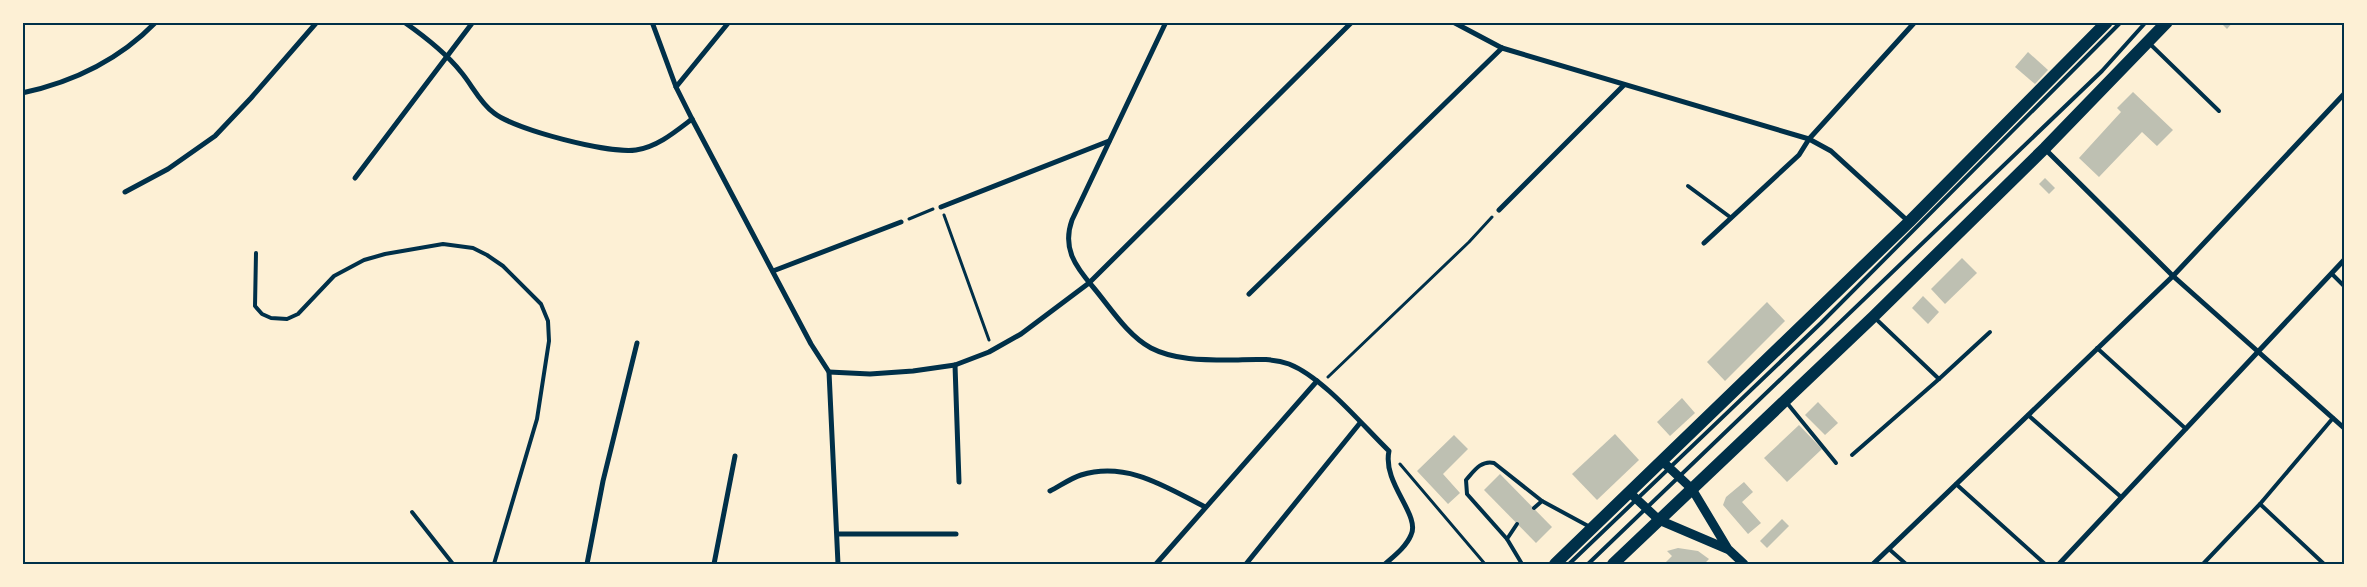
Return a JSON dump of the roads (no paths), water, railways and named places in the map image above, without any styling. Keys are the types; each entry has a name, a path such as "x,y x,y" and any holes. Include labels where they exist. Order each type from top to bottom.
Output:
{"main road":[{"path":"1554,564 1592,528 1633,496 1666,464 2107,22"},
{"path":"1614,564 1873,317 2045,148 2167,22"}],"street":[{"path":"22,93 70,80 107,62 142,36 156,22"},
{"path":"125,192 168,170 215,136 252,98 317,22"},
{"path":"404,22 446,56 493,113 509,122 573,142 605,149 636,150 656,144 692,119"},
{"path":"355,178 473,22"},
{"path":"652,22 676,87 692,119 829,372 838,564"},
{"path":"676,87 729,22"},
{"path":"1166,22 1069,228 1067,245 1070,255 1089,283 1135,336 1151,348 1171,355 1199,360 1272,360 1289,364 1319,382 1389,451 1388,472 1411,519 1412,530 1404,547 1385,564"},
{"path":"829,372 870,374 913,372 955,365 993,350 1021,334 1089,283 1352,22"},
{"path":"1453,22 1502,48 1809,140 1831,150 1909,222"},
{"path":"1704,243 1730,216 1799,155 1809,140 1915,22"},
{"path":"1249,294 1502,48"},
{"path":"1499,210 1624,85"},
{"path":"1873,564 2173,276 2344,94"},
{"path":"941,207 1109,141"},
{"path":"2045,148 2173,276 2260,351 2344,428"},
{"path":"773,271 901,222"},
{"path":"2059,564 2344,260"},
{"path":"587,564 603,481 637,343"},
{"path":"955,365 959,482"},
{"path":"1156,564 1205,507 1319,382"},
{"path":"1246,564 1360,423"},
{"path":"714,564 735,456"},
{"path":"1666,464 1692,489 1728,549 1744,564"},
{"path":"1050,491 1080,475 1100,471 1123,471 1146,478 1205,507"},
{"path":"1633,496 1659,520 1728,549"},
{"path":"838,534 956,534"}],"lane":[{"path":"1666,464 1821,323 2121,22"},
{"path":"1588,564 1681,477 2102,71 2146,22"},
{"path":"2148,42 2219,111"},
{"path":"1688,186 1730,216"},
{"path":"256,253 255,306 262,314 271,318 287,319 298,314 334,276 364,260 385,254 443,244 473,248 487,254 503,266 541,304 548,321 549,342 537,419 494,564"},
{"path":"2332,274 2344,286"},
{"path":"1873,317 1939,379"},
{"path":"1852,455 1990,332"},
{"path":"2098,348 2186,429"},
{"path":"1786,401 1836,463"},
{"path":"2028,416 2121,497"},
{"path":"2202,564 2260,504 2333,418"},
{"path":"1522,564 1507,539 1467,494 1466,480 1480,465 1489,462 1494,463 1542,501 1592,528"},
{"path":"1956,484 2045,564"},
{"path":"1569,564 1633,496"},
{"path":"1534,508 1542,501"},
{"path":"2260,504 2324,564"},
{"path":"412,512 453,564"},
{"path":"1507,539 1517,524"},
{"path":"1890,549 1906,564"}]}
